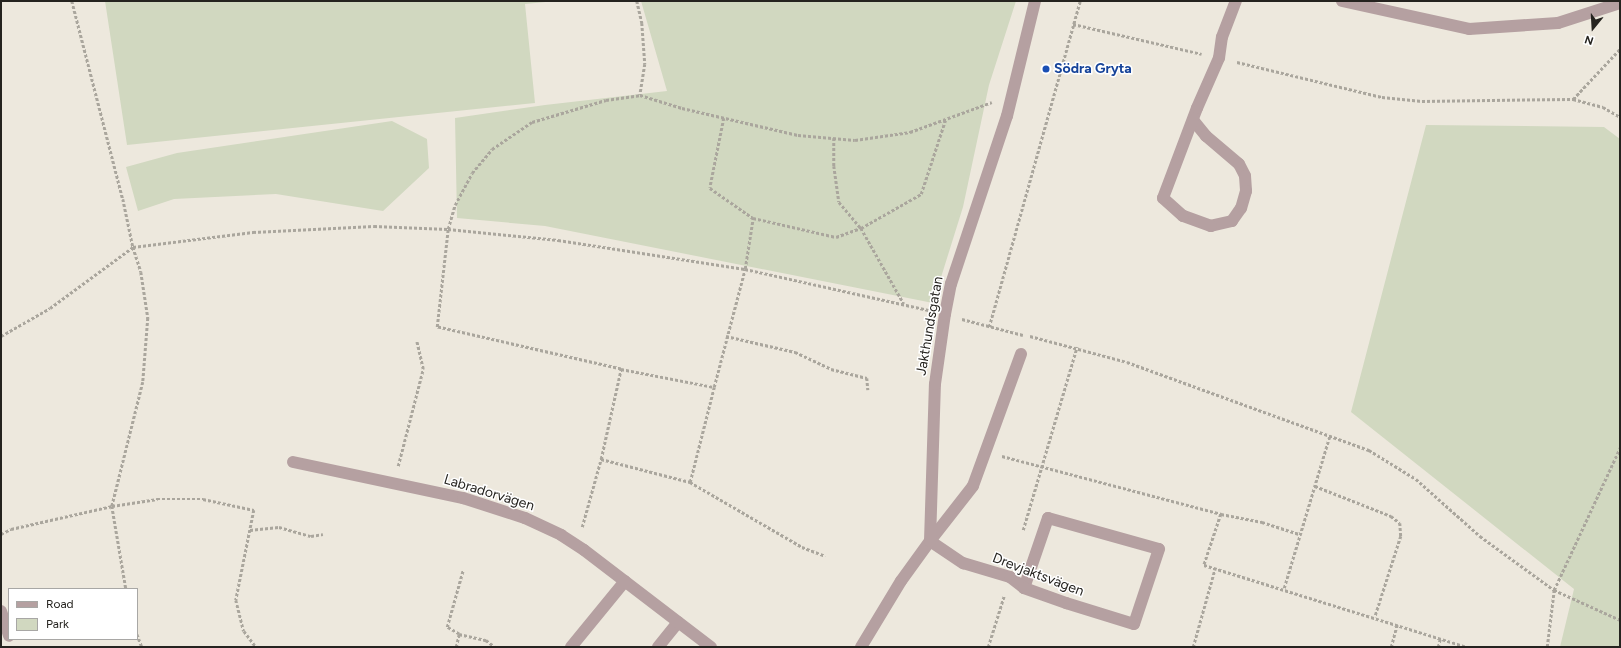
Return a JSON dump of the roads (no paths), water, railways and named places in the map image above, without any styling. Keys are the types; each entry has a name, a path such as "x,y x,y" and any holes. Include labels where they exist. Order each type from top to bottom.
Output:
{"street":[{"name":"Jakthundsgatan","path":"930,541 935,384 945,314 951,284 983,192 1012,96 1035,1"},
{"path":"1193,120 1206,136 1239,164 1245,176 1246,191 1241,208 1232,221 1210,226 1183,216 1163,198 1193,120 1220,58 1222,37 1236,1"},
{"path":"1348,2 1469,29 1558,24 1620,3"},
{"path":"861,647 901,581 973,486 1021,354"},
{"name":"Labradorvägen","path":"293,462 463,498 525,518 576,545 711,647"},
{"name":"Drevjaktsvägen","path":"930,541 963,563 1010,577 1024,588 1134,624 1159,549 1048,518 1024,588"},
{"path":"571,647 625,581"},
{"path":"1,611 8,633"},
{"path":"658,647 678,622"}],"place":[{"name":"Södra Gryta","path":"1046,69"}]}
